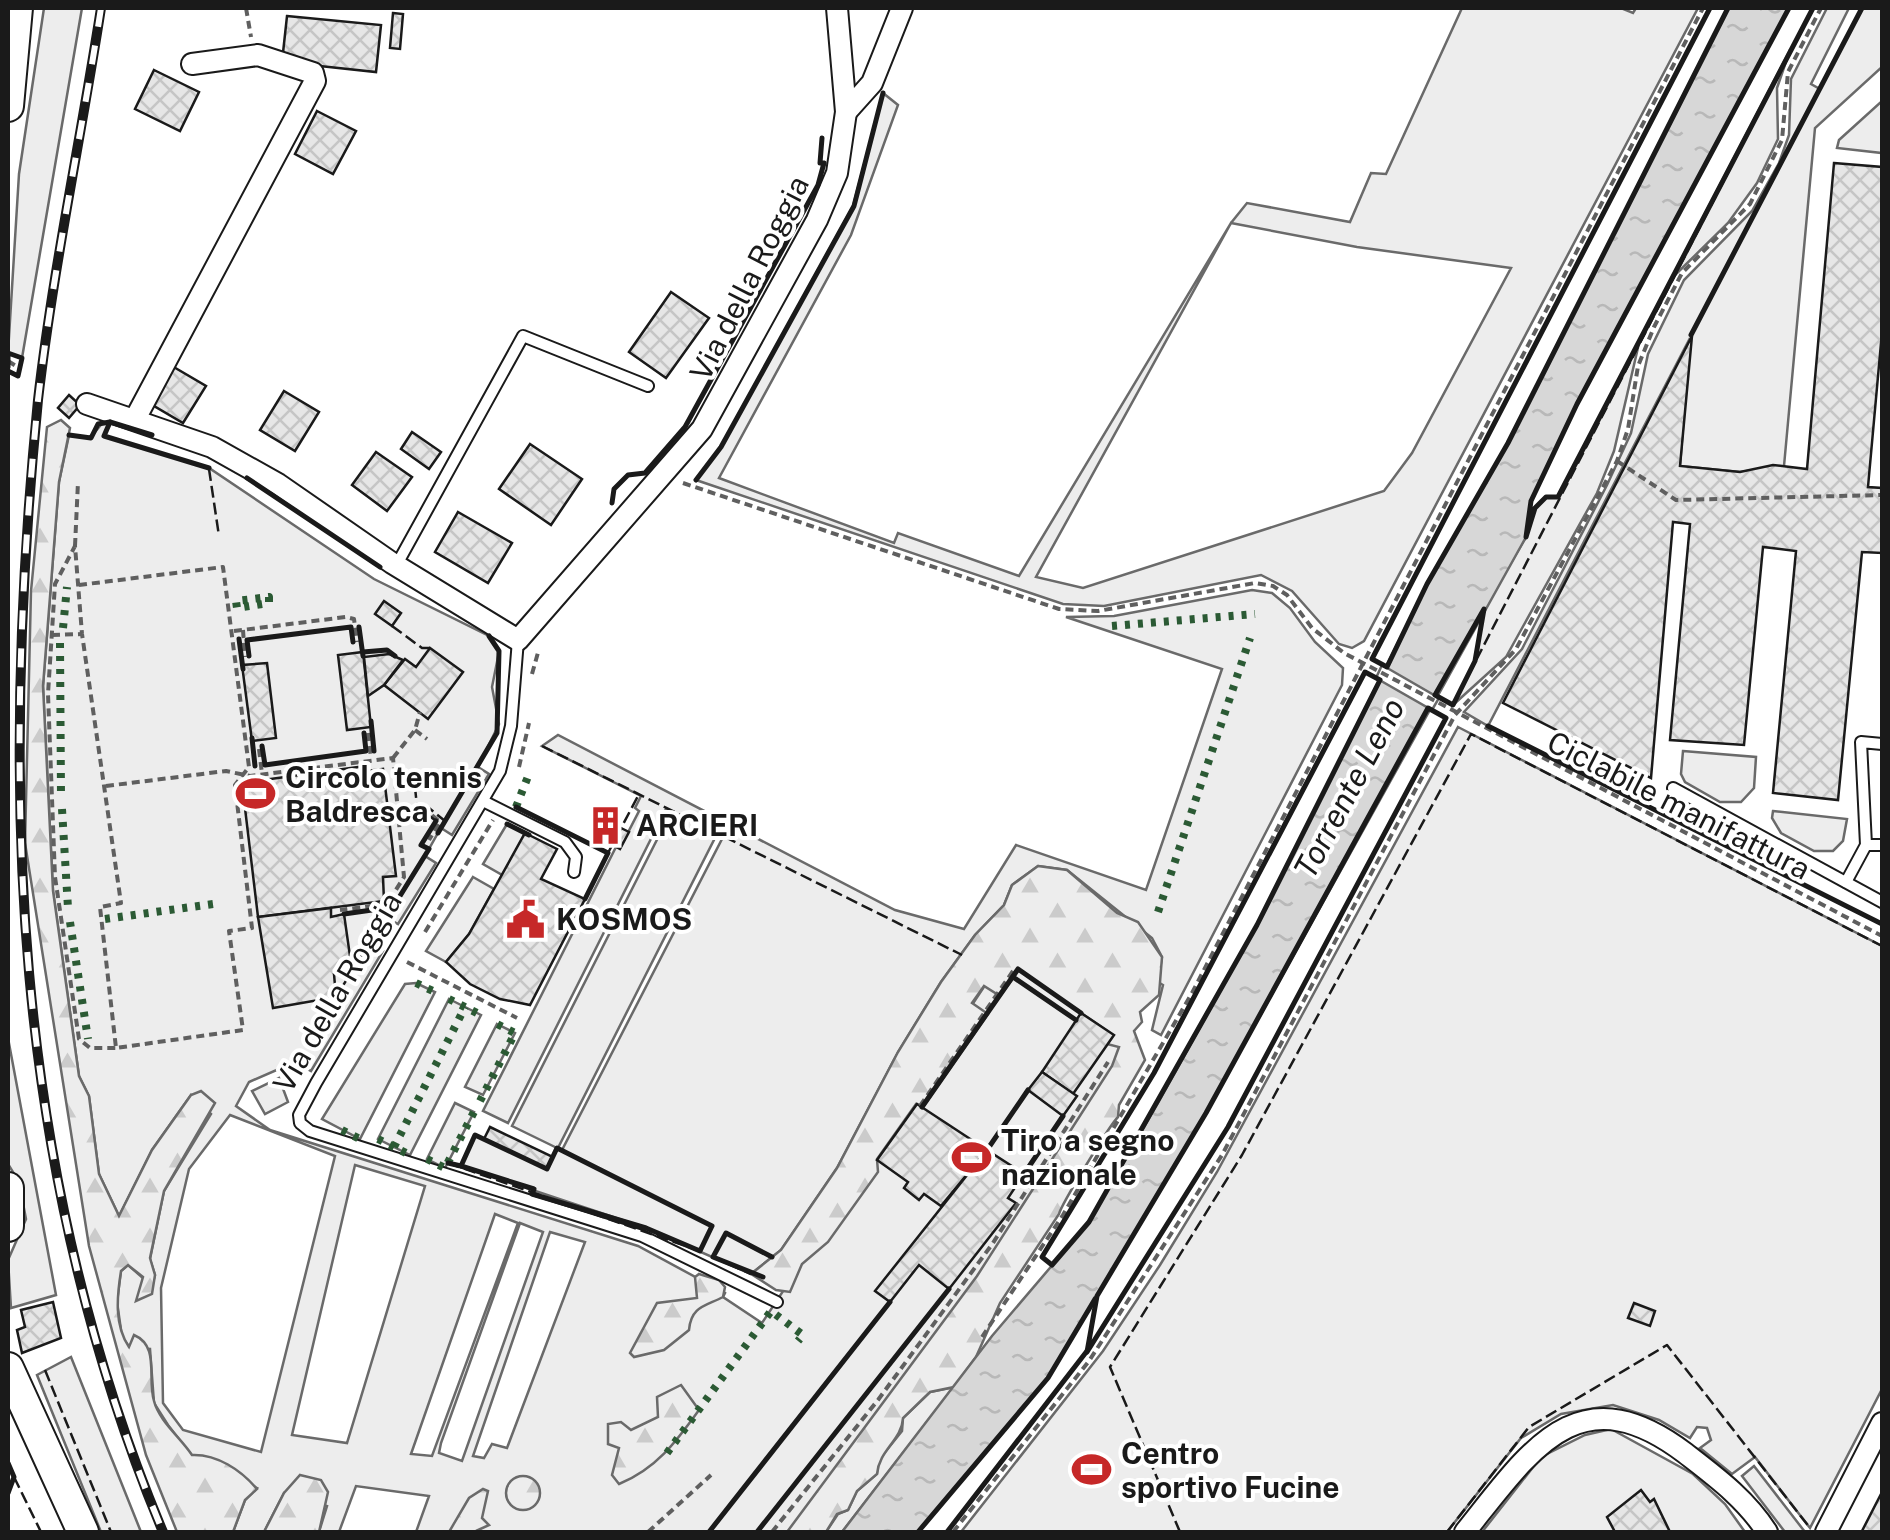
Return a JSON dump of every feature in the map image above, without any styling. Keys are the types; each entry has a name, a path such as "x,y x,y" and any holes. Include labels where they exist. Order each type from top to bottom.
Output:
{"main road":[{"path":"8,106 17,8"},
{"path":"8,1188 8,1226"},
{"path":"11,1389 82,1532"}],"street":[{"path":"837,8 846,112"},
{"name":"Via della Roggia","path":"518,640 573,573 667,474 726,391 817,220 837,172 846,112 872,82 902,8"},
{"path":"135,419 315,81 313,73 258,55 192,64"},
{"path":"87,404 212,447 278,484 396,566 518,640"},
{"path":"1465,1532 1520,1463 1542,1443 1564,1428 1612,1419 1624,1419 1666,1439 1738,1496 1767,1532"},
{"path":"1826,1532 1882,1422"}],"lane":[{"name":"Via della Roggia","path":"396,566 523,336 648,386"},
{"name":"Via della Roggia","path":"518,640 510,726 500,771 316,1083 299,1114 300,1123 310,1132 642,1236 777,1302"},
{"path":"1846,882 1866,844 1861,742 1882,744"},
{"path":"1674,788 1882,902"},
{"path":"485,802 565,842 576,856 574,872"},
{"path":"1866,844 1882,845"}],"path":[{"path":"246,8 258,55"},
{"path":"982,1337 1063,1215 1136,1092 1703,8"},
{"path":"952,1532 1089,1361 1212,1170 1452,713 1516,649 1616,461 1628,429 1638,366 1654,326 1687,266 1750,204 1782,140 1788,72 1822,8"},
{"path":"8,360 19,368"},
{"path":"1616,461 1676,500 1882,495"},
{"name":"Ciclabile manifattura","path":"667,474 680,482 1059,609 1098,611 1255,583 1272,586 1328,641 1362,663 1882,936"},
{"path":"78,482 75,546 82,634 120,903 100,906 116,1048"},
{"path":"75,546 55,584 48,694 56,876 79,1038 90,1048 116,1048 243,1030 229,931 252,928 235,784 249,767 223,567 80,584"},
{"path":"232,631 346,617 354,619 357,642"},
{"path":"243,630 245,657"},
{"path":"51,635 82,634"},
{"path":"340,910 388,904 404,878 393,758 415,730 420,712"},
{"path":"415,730 427,739"},
{"path":"368,733 371,760"},
{"path":"259,749 262,774"},
{"path":"106,786 226,771 262,774 393,758"},
{"path":"422,807 440,822 429,840"},
{"path":"407,962 517,1018"},
{"path":"920,1106 1013,970"},
{"path":"772,1532 878,1400 993,1242 1108,1062"},
{"path":"648,1532 710,1475"}],"shaded area":[{"path":"44,8 82,8 22,358 8,353 19,174"},
{"path":"1462,8 1621,8 1633,13 1636,8 1698,8 1364,641 1352,648 1339,644 1292,591 1261,575 1104,606 1063,604 696,480 721,447 853,206 883,93 898,105 851,235 719,478 894,543 898,533 1019,576 1231,223 1247,203 1350,222 1371,173 1386,174","holes":["1231,223 1357,247 1511,268 1412,453 1384,491 1083,588 1036,577"]},
{"path":"1827,8 1849,8 1811,84 1820,89 1862,8 1882,8 1882,67 1815,128 1784,466 1740,472 1680,466 1690,338 1488,726 1464,712 1522,649 1607,485 1631,433 1648,354 1684,280 1752,211 1779,163 1789,135 1791,79"},
{"path":"1790,50 1777,88 1778,139 1757,183 1728,223 1671,279"},
{"path":"1882,101 1882,153 1837,148 1839,140"},
{"path":"1640,339 1614,451 1597,493 1506,657 1453,705 1475,661 1484,609 1526,537 1535,508 1546,497 1558,497"},
{"path":"105,420 110,422 104,436 209,468 374,579 489,636 499,652 492,687 499,724 478,767 489,774 452,835 441,828 425,856 436,863 398,924 387,918 370,943 383,951 311,1071 295,1062 249,1082 236,1106 270,1130 638,1246 725,1293 723,1297 762,1323 1003,958 1114,1035 1132,1055 1008,1259 794,1532 416,1532 429,1496 356,1486 339,1532 319,1532 327,1506 284,1493 264,1532 233,1532 245,1500 257,1488 192,1456 168,1425 154,1403 150,1349 130,1348 122,1337 117,1302 121,1271 128,1265 152,1286 155,1275 150,1259 164,1191 211,1114 191,1095 152,1150 119,1216 99,1174 89,1096 79,1076 53,891 43,686 59,482 69,435 90,438","holes":["230,1115 335,1156 261,1452 183,1430 163,1403 161,1288 189,1169","355,1165 425,1186 347,1443 292,1435","495,1214 518,1223 432,1456 411,1454","520,1223 543,1232 462,1461 439,1453","550,1232 585,1242 507,1448 492,1444 484,1458 473,1456"]},
{"path":"1252,590 1272,593 1343,668 1342,685 1161,1035 1152,1030 1163,985 1158,982 1162,957 1152,938 1067,870 1038,866 1012,885 1004,905 975,935 941,982 898,1052 837,1168 781,1250 751,1274 646,1228 461,1166 475,1135 548,1168 557,1148 512,1126 671,812 666,809 508,1123 483,1111 616,847 620,848 639,811 635,808 641,796 542,746 558,735 895,910 964,929 1016,845 1146,890 1222,669 1066,617 1114,616","holes":["717,834 723,837 562,1150 558,1148"]},
{"path":"1458,727 1882,946 1882,1389 1810,1528 1755,1457 1732,1474 1700,1448 1711,1440 1707,1428 1697,1427 1690,1438 1659,1420 1613,1405 1561,1414 1521,1438 1447,1532 961,1532 1103,1351 1160,1265 1217,1172"},
{"path":"1683,751 1756,757 1754,788 1741,802 1720,802 1685,782 1681,774"},
{"path":"1773,811 1847,819 1843,841 1833,851 1814,851 1781,833 1772,818"},
{"path":"507,824 525,833 504,876 483,864"},
{"path":"473,877 494,889 469,934 446,962 426,951"},
{"path":"416,983 435,992 360,1139 322,1119 405,984"},
{"path":"449,999 481,1015 410,1155 378,1139"},
{"path":"497,1024 515,1033 483,1095 465,1087"},
{"path":"8,1038 56,1295 11,1308 8,1260 26,1219 19,1182 8,1164"},
{"path":"279,1078 288,1102 265,1114 252,1091"},
{"path":"455,1103 474,1112 445,1168 427,1159"},
{"path":"71,1357 141,1532 101,1532 37,1375"},
{"path":"954,1387 842,1532 826,1532 838,1514 848,1510 857,1491 877,1474 878,1461 902,1431 903,1418 930,1392"},
{"path":"1611,1429 1693,1474 1725,1504 1745,1532 1482,1532 1541,1457 1585,1435"},
{"path":"1754,1466 1805,1532 1785,1532 1742,1476"}],"green space":[{"path":"61,420 70,428 59,482 43,686 53,891 79,1076 89,1096 99,1174 119,1216 152,1150 191,1095 201,1091 215,1103 164,1191 150,1258 155,1275 152,1294 136,1301 143,1277 128,1265 121,1271 118,1310 129,1347 134,1335 147,1347 154,1401 165,1422 192,1455 228,1465 257,1489 245,1500 233,1532 177,1532 146,1455 89,1246 25,843 31,591 47,427"},
{"path":"1038,866 1067,870 1117,913 1138,922 1162,957 1159,995 1140,1012 1142,1022 1134,1031 1145,1060 1119,1105 1118,1117 1000,1303 976,1357 954,1387 930,1392 903,1418 877,1474 857,1491 848,1510 837,1514 826,1532 787,1532 977,1276 1112,1066 1119,1047 1107,1044 1113,1035 1019,970 1000,996 984,986 972,1003 988,1014 923,1107 916,1104 877,1159 878,1172 828,1242 802,1264 790,1292 776,1290 751,1274 781,1250 837,1168 898,1052 941,982 975,935 1004,905 1012,885"},
{"path":"699,1274 719,1280 725,1287 723,1297 696,1311 689,1330 664,1350 634,1357 630,1353 657,1303 697,1298 695,1277"},
{"path":"681,1385 699,1410 655,1462 619,1484 612,1475 619,1448 608,1444 608,1424 621,1422 631,1430 658,1417 657,1397"},
{"path":"300,1475 321,1480 328,1492 319,1532 264,1532 284,1493"},
{"path":"523,1476 535,1481 540,1493 535,1505 523,1510 511,1505 506,1493 511,1481"},
{"path":"483,1489 488,1491 482,1518 489,1525 476,1531 449,1532 469,1498"}],"water":[{"name":"Torrente Leno","path":"1728,8 1789,8 1577,404 1531,501 1526,537 1206,1113 1048,1378 918,1532 842,1532 992,1336 1089,1222 1257,925 1427,584 1508,443"}],"pier":[{"path":"1382,665 1439,698 1432,710 1376,678"}],"building":[{"path":"393,13 403,14 400,49 390,48"},
{"path":"287,16 381,25 376,72 282,62"},
{"path":"154,70 199,92 180,131 135,109"},
{"path":"317,111 356,131 333,174 295,154"},
{"path":"1834,163 1882,167 1882,332 1868,487 1882,488 1882,553 1862,552 1838,800 1773,793 1796,551 1763,547 1744,745 1670,740 1690,524 1673,522 1651,778 1503,703 1692,336 1680,466 1740,472 1773,465 1807,469"},
{"path":"671,292 709,318 666,378 629,352"},
{"path":"172,366 206,386 183,423 149,403"},
{"path":"284,391 319,412 295,451 260,430"},
{"path":"69,395 80,405 69,418 58,408"},
{"path":"412,432 441,452 429,469 401,449"},
{"path":"530,444 582,479 551,525 499,489"},
{"path":"376,452 412,477 387,511 352,485"},
{"path":"458,512 512,543 488,583 435,552"},
{"path":"384,601 401,613 392,626 375,614"},
{"path":"430,648 463,672 428,719 384,685 405,659 416,667"},
{"path":"363,652 371,727 347,730 338,655"},
{"path":"389,654 403,660 384,685 368,696 364,657"},
{"path":"267,663 276,738 252,741 242,665"},
{"path":"366,766 367,771 383,769 396,876 383,877 384,901 258,917 242,783"},
{"name":"ARCIERI","path":"609,809 618,813 603,842 594,837"},
{"path":"621,828 629,832 620,849 613,845"},
{"name":"KOSMOS","path":"525,833 557,849 541,879 585,899 530,1005 500,999 470,984 446,962 469,934"},
{"path":"331,908 331,917 344,914 352,970 334,974 336,997 273,1008 258,917"},
{"path":"1081,1013 1114,1035 1073,1094 1042,1072"},
{"path":"1042,1072 1077,1096 1063,1116 1028,1090"},
{"path":"917,1104 987,1150 941,1206 924,1194 919,1200 904,1188 908,1182 877,1160"},
{"path":"490,1127 553,1157 547,1169 484,1139"},
{"path":"987,1150 1024,1174 1008,1198 1016,1203 949,1289 919,1265 890,1302 875,1291"},
{"path":"53,1302 61,1338 22,1353 17,1330 25,1327 21,1310"},
{"path":"1634,1303 1655,1311 1650,1326 1628,1318"},
{"path":"1641,1490 1650,1502 1654,1499 1670,1532 1615,1532 1607,1517"},
{"path":"1882,1492 1882,1532 1862,1531"}],"railway":[{"path":"101,8 38,400 20,689 21,832 29,975 47,1117 74,1257 112,1395 163,1532"}],"hedge":[{"path":"63,628 67,587"},
{"path":"269,597 269,603 237,608 236,601 269,597"},
{"path":"1112,626 1255,614"},
{"path":"1158,912 1250,638"},
{"path":"60,643 61,797"},
{"path":"516,807 529,774"},
{"path":"62,809 68,908"},
{"path":"105,919 220,903"},
{"path":"70,922 88,1039"},
{"path":"416,983 435,992"},
{"path":"449,999 481,1015"},
{"path":"394,1147 465,1007"},
{"path":"480,1101 515,1033 497,1024"},
{"path":"427,1159 445,1168 476,1108"},
{"path":"342,1130 360,1139"},
{"path":"378,1139 410,1155"},
{"path":"667,1453 771,1311 803,1335 798,1341"}],"fence":[{"path":"1453,705 1813,8"},
{"path":"209,469 219,536"},
{"path":"392,626 422,648 430,648"},
{"path":"1180,1532 1110,1367 1242,1155 1471,734 1882,946"},
{"path":"542,746 962,955"},
{"path":"413,769 417,806 436,821"},
{"path":"608,853 639,794"},
{"path":"424,804 445,821"},
{"path":"323,1005 328,1010 369,943"},
{"path":"448,1163 700,1251"},
{"path":"713,1257 751,1274"},
{"path":"1447,1532 1529,1427 1667,1345 1810,1528"},
{"path":"45,1370 111,1532"},
{"path":"14,1477 41,1532"}],"wall":[{"path":"1710,8 1372,659 1387,667 1427,584 1508,443 1728,8"},
{"path":"1789,8 1577,404 1531,501 1526,537 1535,508 1546,497 1558,497 1813,8"},
{"path":"1691,335 1862,8"},
{"path":"696,480 721,447 854,206 883,93"},
{"path":"612,503 614,489 628,475 645,473 685,427 818,185 824,163 820,163 822,138"},
{"path":"8,367 8,353 22,358 18,376 8,371"},
{"path":"69,435 91,438 98,424 110,422"},
{"path":"152,435 110,422 104,436 209,468"},
{"path":"247,478 380,567"},
{"path":"1484,609 1475,661 1453,705 1435,695 1484,609"},
{"path":"249,656 247,640 351,627 353,642"},
{"path":"359,627 363,656"},
{"path":"438,833 497,733 499,651 489,636"},
{"path":"239,639 243,669"},
{"path":"363,652 387,650 395,656"},
{"path":"1365,672 1380,680 1257,925 1089,1222 1052,1265 1042,1257 1154,1073 1365,672"},
{"path":"1428,708 1446,718 1228,1127 1087,1352 1097,1296 1206,1113 1428,708"},
{"path":"371,721 374,751"},
{"path":"1488,726 1882,924"},
{"path":"262,746 265,765 366,751 364,733"},
{"path":"252,738 255,766"},
{"path":"516,807 608,853 585,899"},
{"path":"344,914 379,909 387,917 429,849 421,845 436,821"},
{"path":"507,824 529,835"},
{"path":"922,1107 1018,969 1081,1013"},
{"path":"1013,977 1076,1020"},
{"path":"987,1150 1028,1090"},
{"path":"1024,1174 1063,1116"},
{"path":"475,1135 547,1169 557,1148 712,1226 700,1251 646,1228 532,1194 534,1189 461,1166 475,1135"},
{"path":"448,1163 461,1166"},
{"path":"763,1277 713,1257 726,1233 772,1257"},
{"path":"757,1532 949,1289"},
{"path":"918,1532 1048,1378 1095,1299"},
{"path":"709,1532 890,1302"},
{"path":"947,1532 1087,1351"},
{"path":"8,1463 14,1477 8,1493"}],"place":[{"name":"Circolo tennis Baldresca","path":"255,794"},
{"name":"ARCIERI","path":"606,825"},
{"name":"KOSMOS","path":"526,919"},
{"name":"Tiro a segno nazionale","path":"971,1157"},
{"name":"Centro sportivo Fucine","path":"1091,1470"}]}
